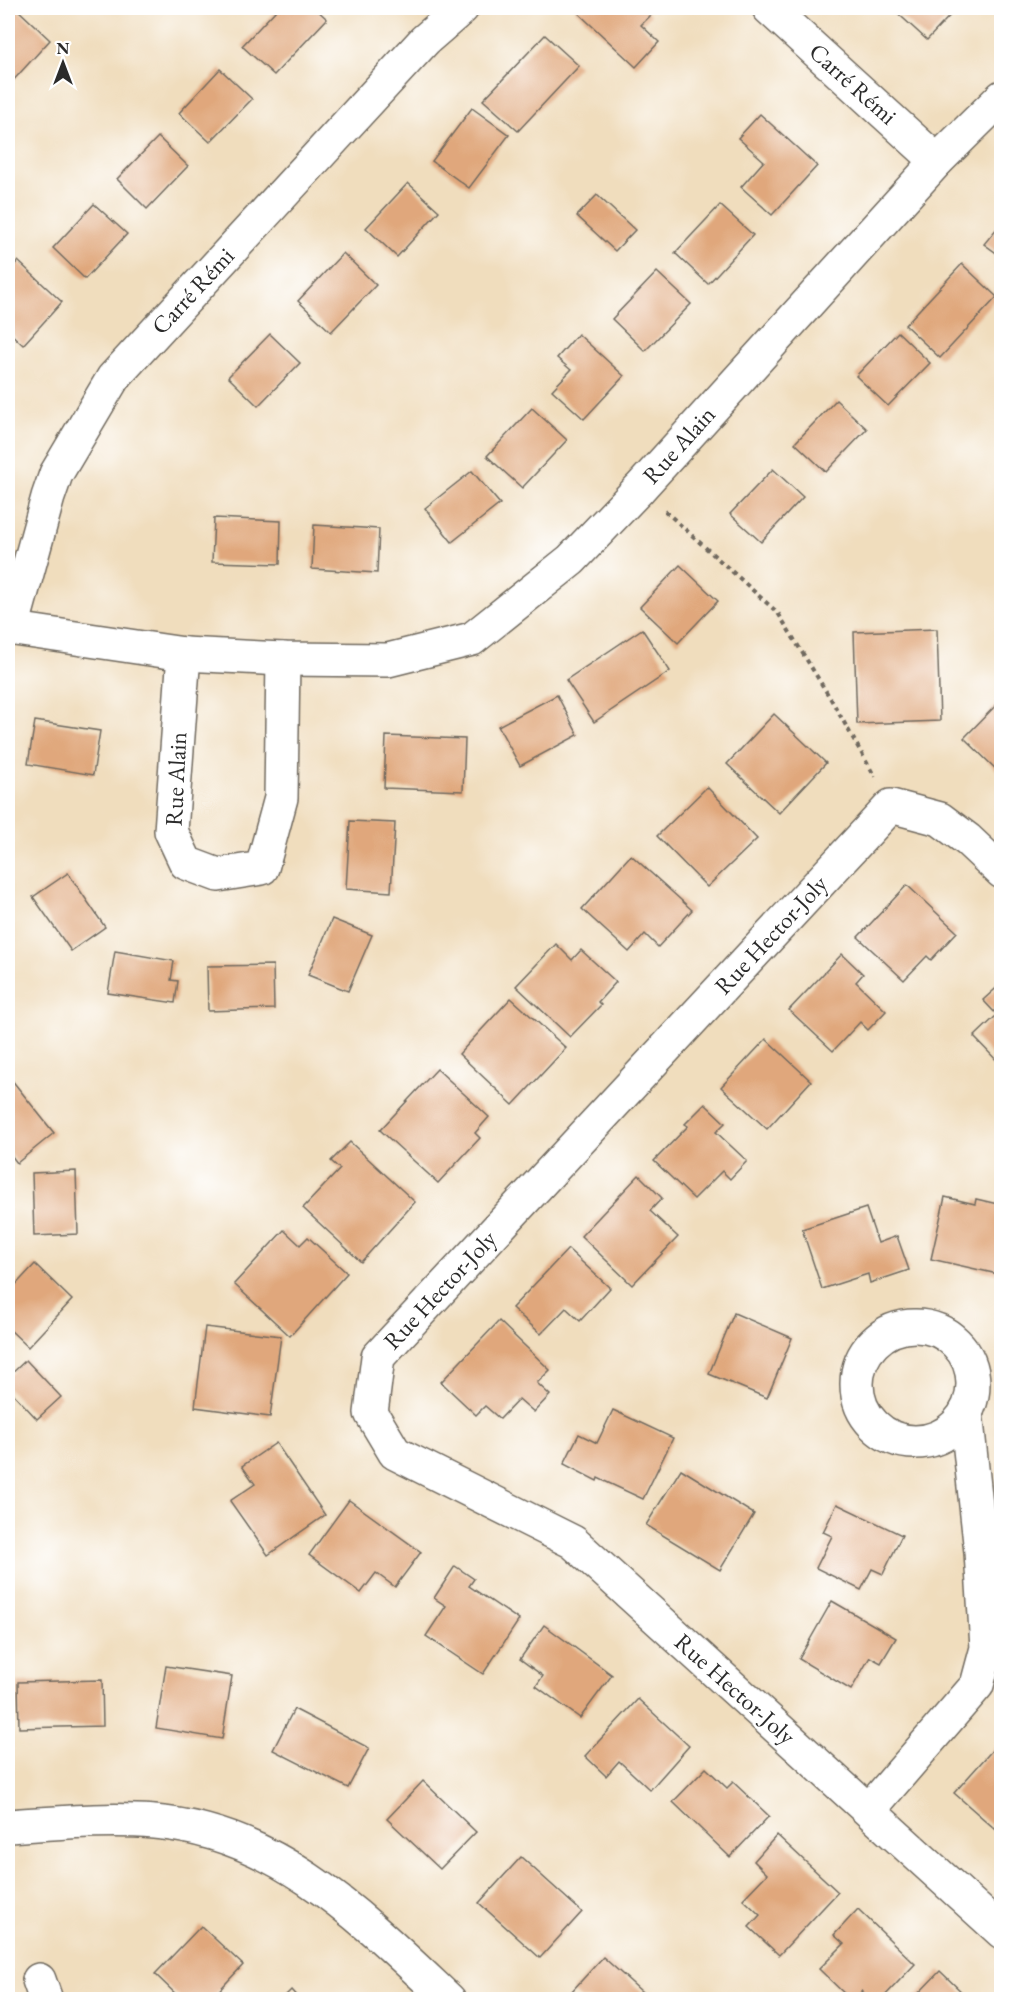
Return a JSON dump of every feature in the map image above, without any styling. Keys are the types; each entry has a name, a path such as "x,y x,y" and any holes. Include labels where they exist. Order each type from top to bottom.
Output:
{"street":[{"name":"Carré Rémi","path":"10,628 56,474 113,378 425,40 462,8"},
{"name":"Carré Rémi","path":"769,8 937,161"},
{"name":"Rue Alain","path":"10,628 184,654 283,659 388,660 472,639 572,560 937,161 1002,97"},
{"name":"Rue Alain","path":"184,654 171,831 186,863 218,875 262,868 281,798 283,659"},
{"path":"891,806 940,819 968,840 1002,872"},
{"name":"Rue Hector-Joly","path":"891,806 378,1357 371,1413 395,1453 573,1542 1002,1932"},
{"path":"868,1810 977,1685 987,1648 981,1552 966,1412"},
{"path":"8,1826 116,1821 155,1822 226,1837 262,1851 331,1894 449,2000"}],"path":[{"path":"640,488 778,613 832,701 891,806"}],"building":[{"path":"8,8 16,8 50,40 10,84 8,82"},
{"path":"278,8 315,8 327,19 274,75 242,46"},
{"path":"577,8 643,8 651,15 641,25 659,42 636,67 575,10"},
{"path":"892,8 957,8 927,40"},
{"path":"545,35 579,66 518,131 483,100"},
{"path":"220,69 252,99 210,142 179,113"},
{"path":"472,108 509,135 469,188 432,161"},
{"path":"760,114 817,166 772,215 741,187 764,161 738,138"},
{"path":"158,137 188,166 147,209 117,179"},
{"path":"408,183 439,211 397,257 366,228"},
{"path":"597,195 635,230 615,251 577,216"},
{"path":"94,204 127,234 85,279 53,248"},
{"path":"720,205 753,235 708,284 675,253"},
{"path":"1002,222 1002,257 984,244"},
{"path":"343,253 376,285 331,332 298,301"},
{"path":"18,261 62,302 23,345 8,331 8,299 12,294 8,289 8,272"},
{"path":"962,264 997,297 940,358 905,325"},
{"path":"657,272 691,304 645,351 612,319"},
{"path":"898,332 930,363 888,406 856,376"},
{"path":"270,334 300,363 258,406 228,377"},
{"path":"578,334 624,376 584,419 552,390 571,370 557,358"},
{"path":"836,400 867,429 826,472 795,443"},
{"path":"532,408 567,440 522,488 487,456"},
{"path":"773,469 803,497 761,542 730,514"},
{"path":"472,471 500,504 452,542 425,508"},
{"path":"214,518 281,521 280,564 212,562"},
{"path":"314,525 379,529 377,573 312,569"},
{"path":"680,565 718,601 678,643 640,607"},
{"path":"642,629 670,671 594,722 566,680"},
{"path":"937,629 940,721 857,724 854,632"},
{"path":"557,695 578,735 520,766 498,726"},
{"path":"1002,699 1002,775 964,738"},
{"path":"774,714 826,763 779,813 727,764"},
{"path":"35,721 100,731 93,775 28,764"},
{"path":"386,736 465,739 463,791 384,788"},
{"path":"707,787 757,839 707,887 657,836"},
{"path":"350,821 395,823 391,892 346,889"},
{"path":"631,855 692,910 658,947 645,934 629,952 582,909"},
{"path":"68,873 105,927 71,951 33,897"},
{"path":"907,885 957,932 931,960 927,956 904,980 858,937"},
{"path":"332,919 372,935 348,991 308,975"},
{"path":"556,944 572,960 581,950 616,982 598,1002 601,1005 570,1037 516,986"},
{"path":"115,951 174,961 171,980 178,981 175,1003 108,993"},
{"path":"842,954 863,974 856,982 886,1011 868,1030 860,1022 833,1051 789,1010"},
{"path":"273,965 274,1009 208,1011 207,966"},
{"path":"1002,983 1002,1066 974,1037 997,1015 983,1000"},
{"path":"511,998 566,1048 513,1105 459,1054"},
{"path":"766,1039 811,1081 767,1129 721,1087"},
{"path":"437,1069 489,1117 475,1133 480,1138 438,1183 380,1130"},
{"path":"11,1079 54,1133 17,1163 8,1151 8,1081"},
{"path":"705,1104 725,1123 716,1132 747,1161 730,1179 722,1171 694,1199 654,1161 688,1126 685,1124"},
{"path":"350,1142 415,1202 361,1262 303,1208 340,1169 331,1161"},
{"path":"76,1171 78,1234 34,1236 32,1173"},
{"path":"639,1175 662,1198 650,1211 678,1237 632,1285 581,1236"},
{"path":"945,1197 975,1204 976,1199 1002,1205 1002,1275 931,1259"},
{"path":"866,1208 878,1243 897,1236 909,1270 870,1283 868,1274 822,1289 802,1229"},
{"path":"284,1230 300,1245 308,1237 347,1273 290,1336 234,1284"},
{"path":"568,1249 610,1288 580,1321 566,1308 541,1334 512,1308"},
{"path":"35,1264 72,1300 28,1347 8,1328 8,1293"},
{"path":"734,1313 792,1338 767,1398 709,1374"},
{"path":"499,1321 550,1370 537,1383 550,1395 534,1412 519,1399 500,1419 485,1406 476,1415 441,1382"},
{"path":"205,1327 281,1336 270,1417 195,1407"},
{"path":"26,1360 61,1397 37,1419 8,1388 8,1377"},
{"path":"613,1410 673,1438 643,1499 598,1478 597,1481 564,1464 579,1434 597,1443"},
{"path":"276,1443 325,1515 268,1555 230,1501 255,1484 242,1466"},
{"path":"681,1469 754,1514 720,1570 646,1525"},
{"path":"349,1500 421,1552 395,1587 376,1573 361,1593 309,1555"},
{"path":"837,1504 902,1535 883,1574 872,1569 861,1590 816,1568 832,1536 823,1532"},
{"path":"455,1566 474,1579 469,1586 519,1620 483,1674 426,1636 446,1606 434,1598"},
{"path":"832,1601 896,1638 881,1663 870,1657 851,1690 799,1659"},
{"path":"544,1625 612,1675 580,1718 536,1686 543,1676 520,1659"},
{"path":"166,1666 232,1676 222,1739 156,1728"},
{"path":"102,1680 103,1726 19,1728 18,1682"},
{"path":"638,1699 689,1746 650,1790 619,1761 606,1776 585,1756"},
{"path":"294,1709 369,1748 348,1788 273,1750"},
{"path":"996,1746 1002,1751 1002,1835 954,1793"},
{"path":"706,1768 727,1788 733,1782 769,1816 730,1857 673,1802"},
{"path":"423,1781 476,1832 440,1869 387,1819"},
{"path":"777,1835 838,1892 779,1955 749,1927 760,1915 743,1899 767,1874 754,1861"},
{"path":"521,1857 582,1912 540,1958 479,1903"},
{"path":"858,1909 915,1964 881,2000 870,2000 862,1991 854,2000 851,2000 819,1969 844,1944 834,1935"},
{"path":"201,1926 243,1965 210,2000 182,2000 155,1974"},
{"path":"603,1957 651,2000 582,2000 572,1991"},
{"path":"940,1971 970,2000 914,1998"},
{"path":"291,1990 300,2000 281,2000"}]}
